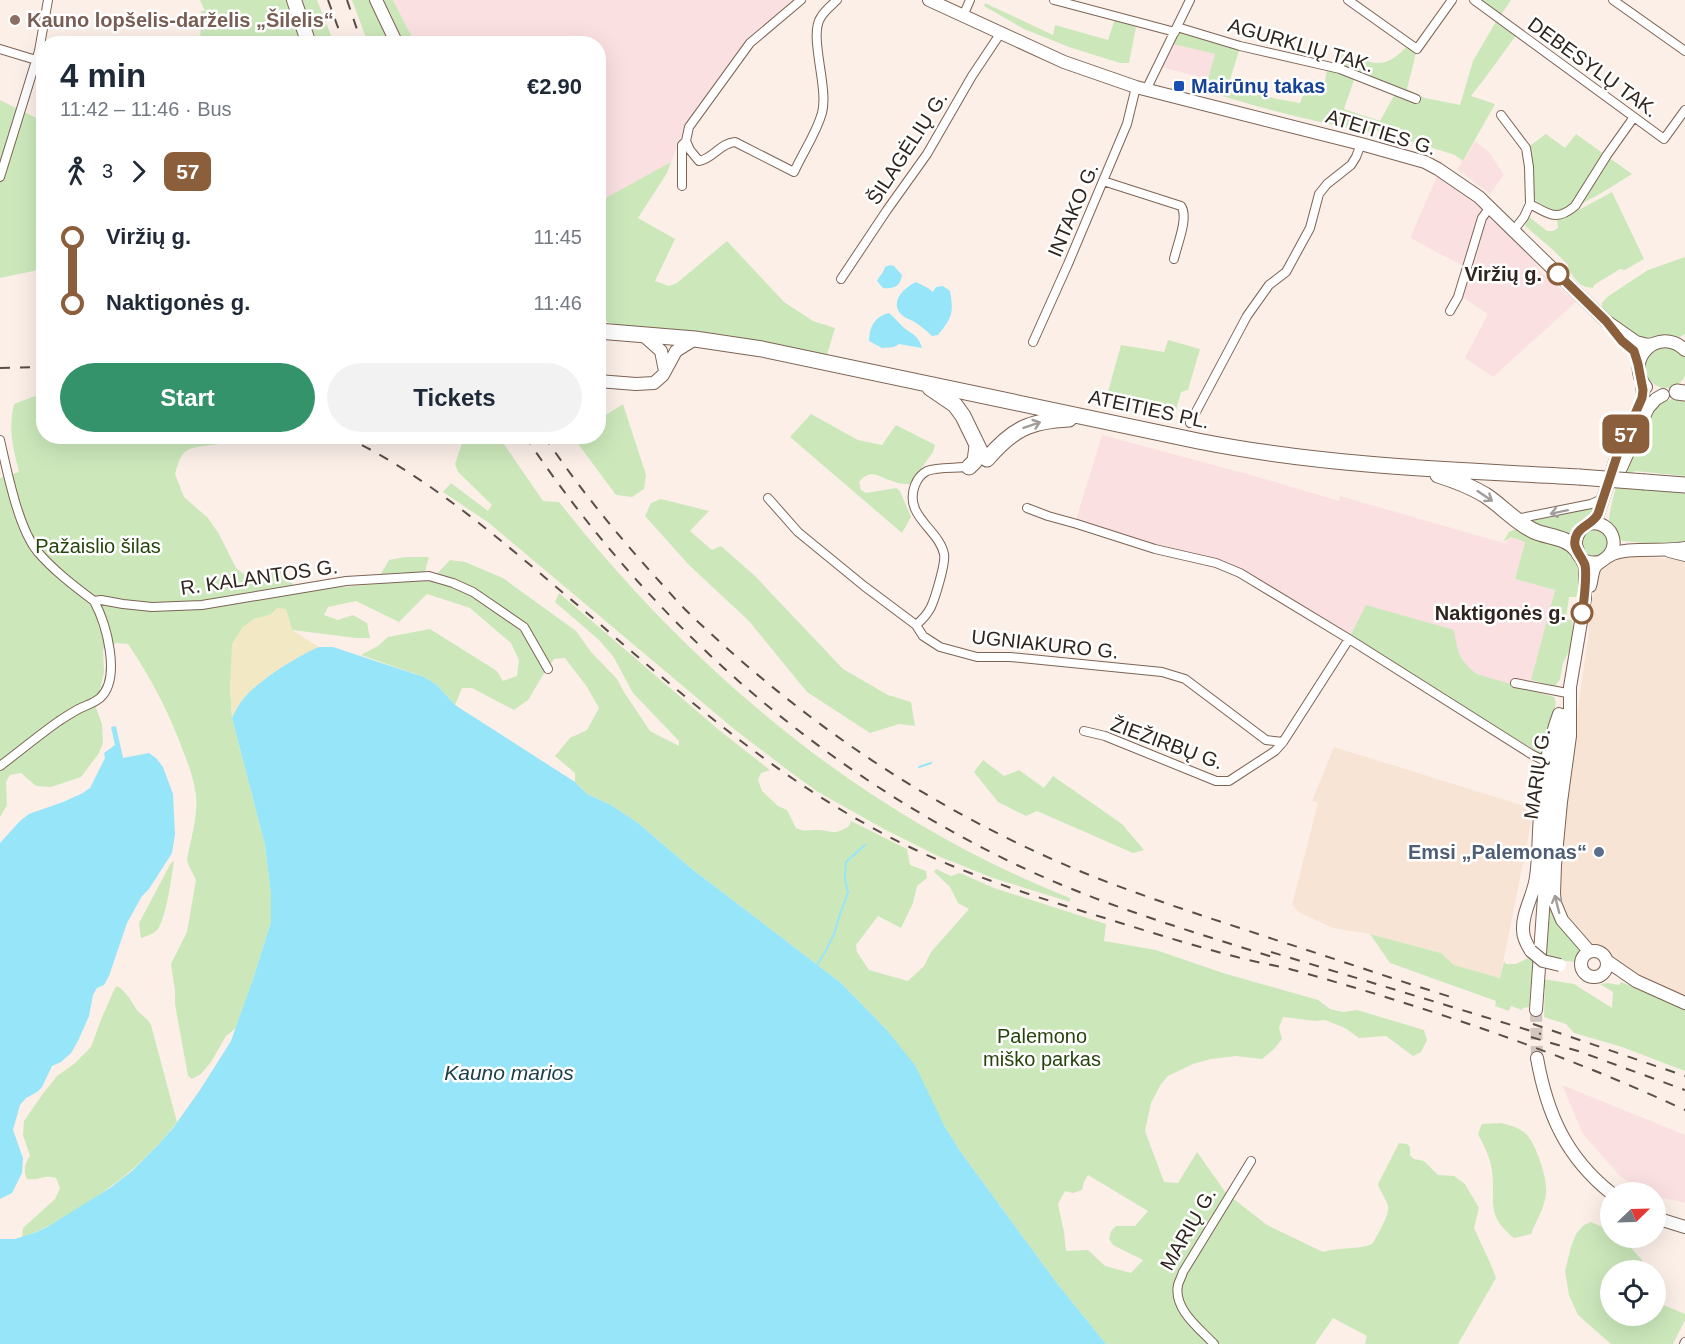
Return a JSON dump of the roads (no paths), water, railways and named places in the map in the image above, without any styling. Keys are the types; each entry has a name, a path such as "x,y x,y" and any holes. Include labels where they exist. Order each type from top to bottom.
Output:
{"highway":[{"name":"ATEITIES PL.","path":"606,331 695,339 762,349 1270,454 1353,464 1685,485"},
{"path":"920,382 955,405 963,416 977,446 987,459 1009,436 1023,428 1038,422 1088,418"},
{"path":"969,467 975,461 977,446"},
{"path":"1412,468 1474,489 1486,496 1514,520 1536,531 1569,542 1578,553"}],"main road":[{"path":"294,0 306,36"}],"street":[{"path":"42,36 48,0"},
{"path":"376,0 393,36"},
{"path":"682,186 682,145 686,141 689,127 750,43 802,0"},
{"path":"686,141 699,161 703,161 726,144 735,142 794,172 822,112 824,93 817,28 820,18 837,0"},
{"name":"ATEITIES G.","path":"929,0 1064,62 1141,88 1425,162 1469,189 1490,207 1606,321 1622,341 1634,351 1638,364"},
{"path":"963,16 970,0"},
{"name":"AGURKLIŲ TAK.","path":"1054,0 1240,46 1328,65 1416,99"},
{"name":"INTAKO G.","path":"1033,342 1141,88 1176,30 1190,0"},
{"path":"1348,0 1418,49 1452,0"},
{"name":"DEBESYLŲ TAK.","path":"1474,0 1664,139 1685,110"},
{"path":"1613,0 1685,51"},
{"name":"ŠILAGĖLIŲ G.","path":"841,279 927,154 972,76 1000,34"},
{"path":"0,49 36,60 0,177"},
{"path":"1501,115 1526,148 1529,167 1530,204 1514,230"},
{"path":"1530,204 1549,215 1557,216 1562,216 1575,206 1634,117"},
{"path":"1190,423 1247,316 1269,285 1286,272 1310,228 1319,194 1351,165 1361,144"},
{"path":"1103,181 1181,206 1185,211 1185,217 1174,258"},
{"path":"1450,311 1458,297 1482,218 1490,207"},
{"name":"ATEITIES G.","path":"1606,321 1636,342 1653,344"},
{"path":"643,334 661,351 666,372"},
{"path":"1671,342 1685,335"},
{"path":"606,381 650,384 661,379 676,351 695,339"},
{"path":"1677,391 1650,390 1639,376 1638,364 1643,352 1653,344 1671,342 1685,350"},
{"path":"1581,967 1560,965 1543,960 1531,951 1523,931 1524,919 1536,876 1540,816 1552,733 1568,690 1584,598 1585,566 1575,541 1582,528 1598,514 1618,453 1642,398 1642,381"},
{"path":"1578,553 1590,562 1604,559 1613,547 1605,516 1623,461 1648,408 1656,399 1677,391"},
{"path":"0,440 13,493 36,550 94,601 100,612 110,652 111,678 101,697 52,726 0,766"},
{"path":"916,625 931,607 945,562 941,547 914,506 915,485 920,476 927,471 969,467 978,465 987,459"},
{"name":"UGNIAKURO G.","path":"768,498 798,532 916,625 923,636 940,647 977,657 1010,657 1175,675 1185,679 1266,740 1283,742"},
{"path":"1514,520 1591,504 1602,499"},
{"path":"1027,508 1155,549 1216,563 1240,573 1531,754 1548,762"},
{"path":"1589,524 1599,525 1617,542 1642,550"},
{"path":"1584,598 1591,584 1595,567 1614,553 1685,548"},
{"path":"1660,551 1685,557"},
{"name":"R. KALANTOS G.","path":"94,601 152,606 202,605 346,581 429,576 473,592 524,627 548,669"},
{"name":"ŽIEŽIRBŲ G.","path":"1084,731 1105,736 1216,781 1229,781 1275,751 1283,742 1349,639"},
{"path":"1515,683 1568,690"},
{"path":"1568,690 1570,736 1561,802 1554,894 1562,920 1589,951"},
{"name":"MARIŲ G.","path":"1536,1010 1548,840 1568,690"},
{"path":"1605,967 1595,977 1590,977 1581,967 1582,958 1589,951 1598,951 1602,953 1605,967 1627,981 1635,981 1685,1003"},
{"path":"1537,1058 1545,1097 1553,1119 1579,1162 1600,1184"},
{"name":"MARIŲ G.","path":"1214,1344 1183,1309 1178,1298 1178,1286 1183,1272 1251,1161"},
{"path":"1666,1221 1685,1227"}],"water":[{"path":"890,265 902,275 901,279 896,286 883,288 877,281 885,267"},
{"path":"916,282 933,292 936,287 943,286 950,291 951,315 938,335 932,336 899,311 897,301 899,296"},
{"path":"889,313 916,337 922,348 899,344 882,348 869,341 874,323 884,314"},
{"name":"Kauno marios","path":"319,647 333,647 424,677 437,685 455,705 575,782 587,794 611,805 638,823 692,869 841,983 885,1028 915,1065 944,1125 960,1151 1056,1282 1106,1344 0,1344 0,1239 15,1239 47,1227 110,1188 132,1171 173,1128 231,1041 271,922 271,894 265,845 232,718 250,691 290,662"},
{"path":"116,726 123,758 149,753 163,767 173,794 175,834 172,853 142,896 127,923 109,976 104,985 97,988 93,995 89,1016 71,1053 52,1066 42,1087 20,1105 13,1130 23,1158 22,1173 12,1193 0,1199 0,843 29,814 63,802 90,788 105,758 104,753 115,745 111,727"}],"waterway":[{"path":"919,767 931,763"},
{"path":"817,965 834,934 848,893 845,879 846,862 865,845"}],"tunnel":[{"path":"1536,1010 1537,1058"}],"railway":[{"path":"328,0 341,36"},
{"path":"347,0 359,36"},
{"path":"0,368 36,367"},
{"path":"359,444 428,485 480,524 746,745 828,802 898,841 982,878 1069,907 1202,948 1289,969 1445,1016 1542,1050 1685,1110"},
{"path":"531,444 573,504 626,568 682,628 742,684 805,736 872,783 943,826 1017,865 1081,893 1279,959"},
{"path":"550,444 614,529 694,618 782,695 876,763 925,794 1028,848 1106,882 1451,997"},
{"path":"1271,952 1541,1034"},
{"path":"1533,1024 1685,1076"},
{"path":"1531,1037 1578,1051 1685,1090"}],"place":[{"name":"Kauno lopšelis-darželis „Šilelis“","path":"15,20"},
{"name":"Mairūnų takas","path":"1179,86"},
{"name":"Viržių g.","path":"1558,274"},
{"name":"Naktigonės g.","path":"1582,613"},
{"name":"Emsi „Palemonas“","path":"1599,852"}],"park label":[{"name":"Pažaislio šilas","path":"98,546"},
{"name":"Palemono miško parkas","path":"1042,1048"}]}
